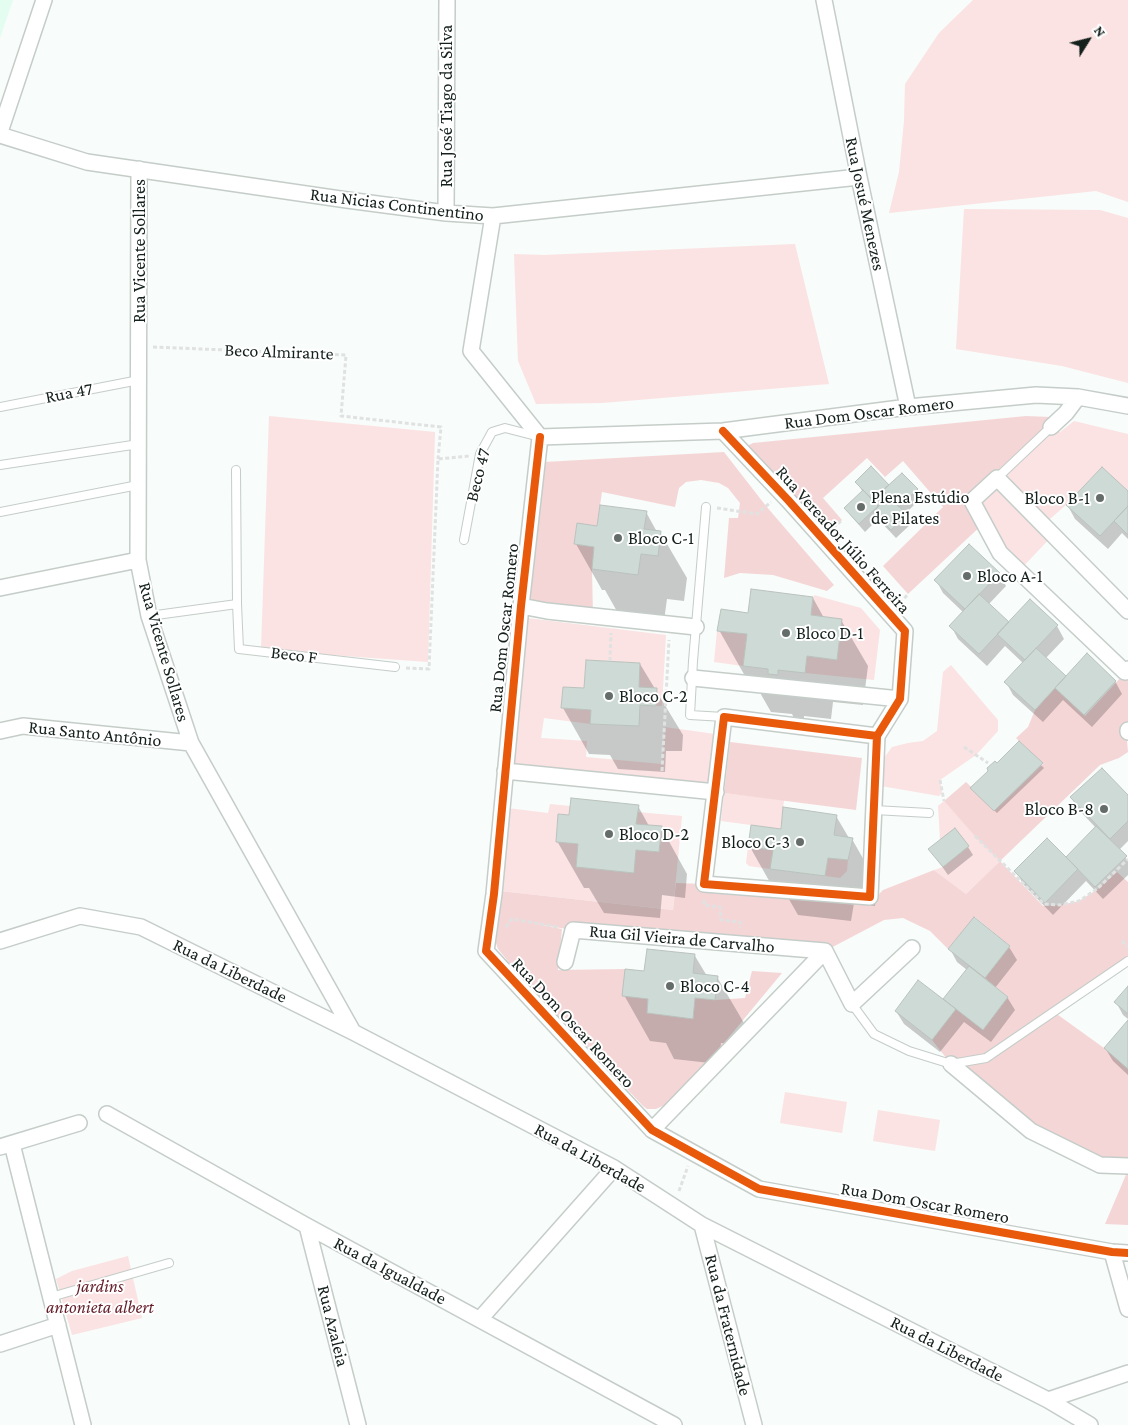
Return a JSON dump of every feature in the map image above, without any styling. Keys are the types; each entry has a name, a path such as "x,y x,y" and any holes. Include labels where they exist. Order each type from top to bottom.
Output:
{"street":[{"path":"0,134 44,0"},
{"name":"Rua José Tiago da Silva","path":"446,0 446,213"},
{"name":"Rua Josué Menezes","path":"824,0 908,407"},
{"name":"Rua Nicias Continentino","path":"0,134 88,162 347,200 446,213 493,216 859,177"},
{"name":"Rua Vicente Sollares","path":"139,169 138,560 149,616 191,744 353,1032"},
{"path":"493,216 471,351 540,437"},
{"name":"Rua Dom Oscar Romero","path":"1128,406 1078,397 1036,395 908,407 723,431 540,437 504,771 494,894 486,951 652,1130 759,1189 1112,1252 1128,1253"},
{"path":"1051,427 1066,413 1078,397"},
{"name":"Rua Vereador Júlio Ferreira","path":"723,431 788,500 905,631 900,700 877,736"},
{"path":"1128,611 997,478 972,501 1000,553 1125,672 1128,668"},
{"path":"0,588 138,560"},
{"name":"Rua Dom Oscar Romero","path":"521,606 547,611 696,627"},
{"path":"693,678 900,700"},
{"path":"724,717 877,736 870,897 704,884 724,717"},
{"name":"Rua Santo Antônio","path":"0,731 23,726 191,744"},
{"path":"504,771 716,792"},
{"name":"Rua da Liberdade","path":"0,941 80,916 141,928 353,1032 614,1168 702,1225 1048,1400 1090,1425"},
{"name":"Rua Gil Vieira de Carvalho","path":"565,962 573,930 825,951"},
{"path":"652,1130 825,951 852,1004 912,948"},
{"path":"952,1064 1031,1131 1100,1165 1128,1166"},
{"name":"Rua da Igualdade","path":"107,1114 307,1226 674,1425"},
{"path":"79,1123 6,1146 51,1296 83,1425"},
{"path":"480,1319 614,1168"},
{"name":"Rua da Fraternidade","path":"702,1225 754,1425"},
{"name":"Rua Azaleia","path":"307,1226 358,1425"},
{"path":"1112,1252 1128,1309"},
{"path":"0,1344 58,1325"},
{"path":"1048,1400 1128,1373"}],"lane":[{"name":"Rua 47","path":"0,406 139,380"},
{"path":"997,478 1051,427"},
{"name":"Beco 47","path":"464,540 480,454 492,432 505,428 540,437"},
{"path":"0,465 139,444"},
{"name":"Beco F","path":"236,470 239,649 395,667"},
{"path":"0,512 138,485"},
{"path":"706,506 690,715 724,717"},
{"path":"149,616 237,604"},
{"path":"874,810 929,813"},
{"path":"852,1004 874,1034 909,1052 952,1064 986,1058 1128,961"},
{"path":"51,1296 170,1263"}],"path":[{"path":"395,667 429,669 438,459 480,454"},
{"path":"706,506 757,514 772,501"},
{"path":"610,661 611,618"},
{"path":"662,764 670,632"},
{"path":"964,747 988,763"},
{"path":"940,780 944,800"},
{"path":"975,836 1044,904 1060,905 1078,901 1097,889 1128,859"},
{"path":"704,884 704,905 720,907 720,920 740,922 740,944"},
{"path":"501,933 512,920 573,930"},
{"path":"1122,941 1128,947"},
{"path":"674,1207 689,1163"}],"shaded area":[{"path":"0,0 13,0 0,38"},
{"path":"1026,416 1051,417 1044,423 1051,427 972,501 984,523 908,594 883,566 943,507 903,461 885,477 867,458 823,498 842,520 825,536 748,448 753,443"},
{"path":"724,452 766,506 834,585 827,591 773,575 740,573 724,578 729,518 738,518 740,503 728,488 719,483 701,480 686,482 679,488 675,507 602,492 597,526 577,524 574,544 594,547 592,569 593,616 528,604 544,462"},
{"path":"1123,675 1128,679 1128,727 1126,730 1128,752 1119,758 1100,765 1000,861 944,801 966,782 995,810 1043,764 1016,738 1028,727 1035,710 1055,688 1085,716"},
{"path":"730,742 862,758 856,810 724,793"},
{"path":"1000,861 1043,906 1079,901 1098,889 1117,872 1128,882 1128,961 1054,1012 1104,1048 1128,1069 1128,1166 1100,1165 1031,1131 951,1064 932,1040 956,1009 983,1030 1008,997 985,978 1010,946 975,917 948,949 930,931 903,918 884,920 825,951 573,930 536,924 562,929 558,970 625,969 648,999 647,1013 693,1018 695,998 715,1000 745,998 752,971 782,973 710,1060 667,1104 656,1109 647,1109 643,1106 516,971 498,949 495,940 500,891 673,910 676,883 704,884 872,901 883,890 934,870 966,894"},
{"path":"1128,1170 1128,1225 1105,1224"}],"green space":[{"path":"973,0 1128,0 1128,202 1096,191 889,213 899,172 904,121 905,84 939,33"},
{"path":"964,209 1100,210 1128,218 1128,383 1062,366 956,349"},
{"path":"795,244 829,384 602,403 536,404 518,361 514,254 544,255"},
{"path":"269,416 435,432 428,662 261,650"},
{"path":"1074,421 1128,434 1128,491 1102,467 1066,505 1043,525 1053,535 1019,571 972,501 1051,427 1060,432"},
{"path":"814,595 861,608 880,630 874,680 805,673 807,656 837,660 842,619 811,615"},
{"path":"527,618 666,635 662,706 656,706 657,688 639,687 640,663 586,660 584,688 563,687 561,708 591,710 590,724 544,718 541,738 587,741 586,757 662,764 665,727 722,735 716,792 533,774 531,766 512,763"},
{"path":"717,631 747,634 743,666 714,662"},
{"path":"951,665 998,720 998,731 976,755 940,780 942,793 939,796 881,786 878,766 892,747 923,741 937,731 943,672"},
{"path":"724,793 784,800 781,829 721,821"},
{"path":"944,801 1000,861 966,894 934,870 943,867 969,846 940,840 938,806"},
{"path":"550,804 570,806 569,815 558,814 556,841 578,844 576,867 633,873 636,850 659,852 662,827 636,824 637,812 682,816 673,910 500,891 507,808 548,813"},
{"path":"748,847 773,850 770,869 749,866 746,863"},
{"path":"828,858 848,860 847,871 840,878 825,876"},
{"path":"785,1092 847,1102 842,1133 780,1123"},
{"path":"878,1110 940,1120 935,1151 873,1141"},
{"name":"jardins antonieta albert","path":"128,1256 142,1318 72,1335 56,1279 72,1271"}],"building":[{"path":"871,466 889,485 873,500 855,482"},
{"name":"Bloco B-1","path":"1102,467 1128,491 1128,506 1100,536 1066,505"},
{"path":"902,473 918,489 899,507 883,490"},
{"name":"Plena Estúdio de Pilates","path":"863,490 878,506 859,524 844,508"},
{"path":"889,496 907,515 891,530 873,512"},
{"name":"Bloco C-1","path":"600,505 647,511 644,529 661,531 658,556 641,554 638,575 592,569 594,547 574,544 577,523 597,526"},
{"path":"1128,506 1128,535 1114,521"},
{"name":"Bloco A-1","path":"969,544 1000,573 965,609 934,580"},
{"name":"Bloco D-1","path":"751,589 813,597 811,615 842,619 837,660 807,656 805,673 778,670 778,675 768,674 768,669 743,666 747,634 717,631 721,609 748,613"},
{"path":"979,594 1009,622 979,654 949,626"},
{"path":"1030,599 1058,625 1025,660 997,634"},
{"path":"1036,648 1066,676 1035,710 1004,682"},
{"path":"1087,653 1116,681 1084,715 1055,688"},
{"name":"Bloco C-2","path":"586,660 640,663 639,687 657,688 656,706 640,705 639,726 590,724 591,710 561,708 563,687 584,688"},
{"path":"1019,741 1043,763 994,811 970,788 988,771 987,768 995,761 997,763"},
{"name":"Bloco B-8","path":"1102,768 1128,795 1128,821 1110,839 1070,797"},
{"name":"Bloco D-2","path":"571,798 639,805 636,824 662,826 659,852 636,850 634,873 576,867 578,844 556,842 558,814 569,815"},
{"name":"Bloco C-3","path":"783,807 837,815 834,835 853,838 848,860 828,858 825,876 770,869 773,850 748,847 751,825 781,829"},
{"path":"1096,826 1127,856 1095,887 1066,857"},
{"path":"955,828 969,846 943,867 928,849"},
{"path":"1047,838 1078,869 1045,903 1014,871"},
{"path":"974,917 1010,946 985,978 948,949"},
{"name":"Bloco C-4","path":"647,949 695,954 693,973 718,976 715,1000 695,998 693,1019 647,1013 648,999 622,996 625,969 644,971"},
{"path":"969,966 1008,997 983,1030 943,999"},
{"path":"918,980 956,1009 932,1040 895,1011"},
{"path":"1128,986 1128,1014 1114,1002"},
{"path":"1128,1020 1128,1069 1104,1048"}],"cycle path":[{"path":"723,431 788,500 905,631 900,699 877,736 724,717 704,884 870,897 877,736"},
{"path":"540,437 521,606 494,894 486,951 652,1130 759,1189 1112,1252 1128,1253"}],"place":[{"name":"Bloco B-1","path":"1100,498"},
{"name":"Plena Estúdio de Pilates","path":"861,507"},
{"name":"Bloco C-1","path":"618,538"},
{"name":"Bloco A-1","path":"967,576"},
{"name":"Bloco D-1","path":"786,633"},
{"name":"Bloco C-2","path":"609,696"},
{"name":"Bloco B-8","path":"1104,809"},
{"name":"Bloco D-2","path":"609,834"},
{"name":"Bloco C-3","path":"800,842"},
{"name":"Bloco C-4","path":"670,986"}]}
